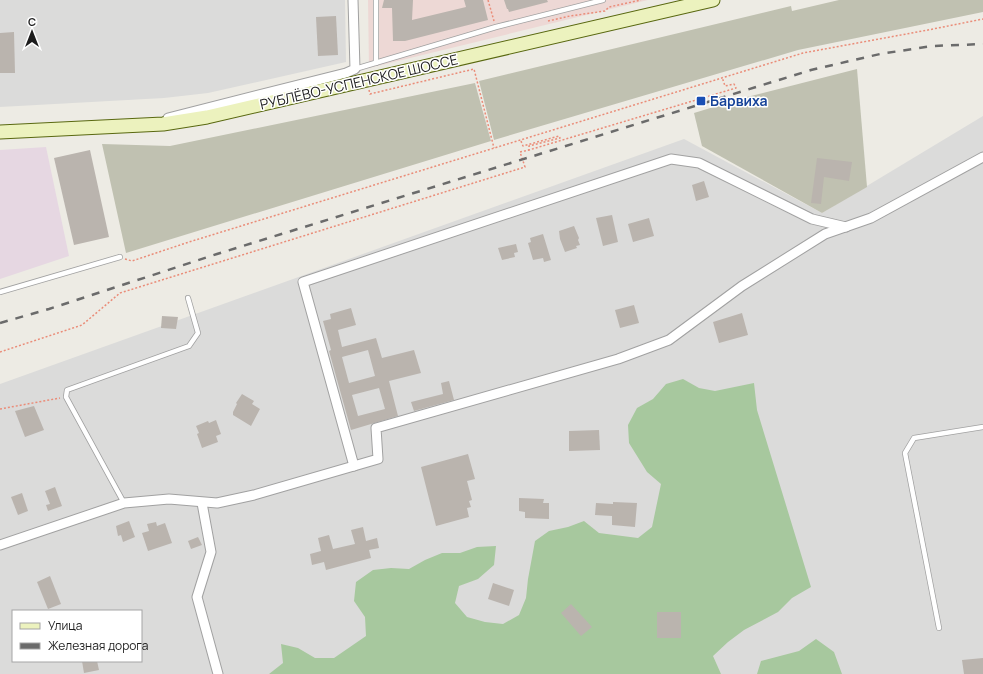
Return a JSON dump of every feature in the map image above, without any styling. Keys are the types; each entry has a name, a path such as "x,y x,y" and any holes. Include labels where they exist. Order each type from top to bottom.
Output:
{"main road":[{"name":"РУБЛЁВО-УСПЕНСКОЕ ШОССЕ","path":"0,132 135,126 176,122 228,113 713,0"}],"street":[{"path":"135,126 346,73 355,69 353,0"},
{"path":"0,545 124,503 169,499 202,503 217,503 254,495 378,459 376,428 618,359 669,340 742,286 825,234 871,218 983,157"},
{"path":"354,466 303,282 671,159 699,163 812,219 846,227"},
{"path":"202,503 211,552 198,597 218,674"}],"lane":[{"path":"376,0 376,62"},
{"path":"355,69 496,27 603,0"},
{"path":"0,292 120,257"},
{"path":"124,503 66,397 67,390 189,346 198,334 188,298"},
{"path":"939,628 905,453 914,438 983,427"}],"path":[{"path":"488,0 496,27"},
{"path":"547,22 570,16 605,12 609,7 641,0"},
{"path":"120,257 132,261 189,242 803,53 983,19"},
{"path":"369,89 370,94 474,69 494,148"},
{"path":"0,352 82,326 120,293 525,167 520,152 736,88 734,84 725,86 722,77"},
{"path":"521,140 523,146 559,136 560,138 529,146 529,150"},
{"path":"0,409 66,397"}],"shaded area":[{"path":"0,0 345,0 346,62 208,93 164,98 0,107"},
{"path":"368,0 648,0 369,68"},
{"path":"839,0 983,0 983,12 798,50 494,140 479,81 791,6 792,11"},
{"path":"857,69 867,187 822,213 702,146 694,113 743,98"},
{"path":"475,83 491,141 126,253 102,144 170,146"},
{"path":"983,116 983,674 0,674 0,384 684,139 822,213"},
{"path":"46,147 69,256 0,279 0,150"}],"green space":[{"path":"683,379 699,388 715,391 754,383 757,410 811,587 792,598 778,612 744,630 713,656 721,674 269,674 283,663 281,644 298,648 315,658 334,658 366,636 365,617 354,601 356,582 373,570 391,568 409,569 442,553 460,553 477,547 496,546 494,565 478,579 459,586 455,603 467,617 485,622 503,624 519,615 526,598 535,541 549,531 568,527 584,521 599,533 638,538 652,527 661,484 647,472 629,443 628,425 637,408 653,399 666,384"},
{"path":"816,639 834,652 842,674 757,674 761,661 799,651"}],"building":[{"path":"384,0 413,0 412,20 466,7 464,0 483,0 488,20 405,41 393,41 392,8 382,8"},
{"path":"504,0 547,0 548,2 509,12"},
{"path":"336,16 338,55 318,56 316,17"},
{"path":"14,32 15,73 0,73 0,33"},
{"path":"90,150 109,237 74,245 54,158"},
{"path":"817,158 852,162 849,181 824,177 821,204 811,203"},
{"path":"704,181 709,197 696,201 692,185"},
{"path":"612,215 618,242 603,246 596,218"},
{"path":"649,218 654,236 633,242 628,224"},
{"path":"574,226 580,245 576,246 577,248 565,252 560,239 559,231"},
{"path":"543,234 551,260 544,262 543,258 533,260 528,243 531,242 530,238"},
{"path":"516,244 518,252 514,253 515,257 502,260 498,248"},
{"path":"634,305 639,323 620,328 615,310"},
{"path":"351,308 356,325 338,330 342,347 376,338 382,358 414,350 421,373 389,381 398,416 351,430 329,351 331,350 323,321 331,319 330,314","holes":["368,350 375,376 349,383 342,357","379,388 385,409 358,416 352,395"]},
{"path":"742,313 748,335 719,343 713,322"},
{"path":"162,316 178,317 176,329 161,328"},
{"path":"449,381 454,400 414,411 411,402 443,394 441,383"},
{"path":"242,394 254,401 252,404 260,409 251,426 233,415 237,404 236,403"},
{"path":"34,406 44,430 25,437 15,411"},
{"path":"216,420 221,434 216,436 218,442 202,448 196,426 208,421 209,423"},
{"path":"599,430 600,450 569,451 569,431"},
{"path":"468,454 475,479 467,481 472,500 469,501 471,507 467,508 469,517 436,526 421,467"},
{"path":"55,487 62,506 48,511 46,505 50,504 45,491"},
{"path":"22,493 28,511 18,515 11,497"},
{"path":"519,498 544,499 543,503 549,503 549,519 525,518 525,512 519,511"},
{"path":"613,502 637,503 635,527 612,525 612,516 595,515 596,503 613,504"},
{"path":"129,521 135,537 123,542 121,535 118,536 116,526"},
{"path":"156,522 157,526 165,523 172,543 148,551 142,533 149,531 147,524"},
{"path":"363,527 366,541 377,538 379,548 369,550 371,558 326,570 324,562 312,565 310,554 321,551 318,538 329,535 333,549 355,544 351,530"},
{"path":"198,537 202,545 191,549 188,541"},
{"path":"50,576 61,604 48,609 37,582"},
{"path":"493,583 514,590 509,606 488,599"},
{"path":"571,604 592,627 581,636 561,613"},
{"path":"657,612 681,612 681,638 657,638"},
{"path":"983,658 983,674 964,674 962,660"},
{"path":"82,662 97,662 99,670 84,673"}],"railway":[{"path":"0,323 49,309 217,254 811,70 880,54 932,46 983,44"}],"place":[{"name":"Барвиха","path":"701,101"}]}
